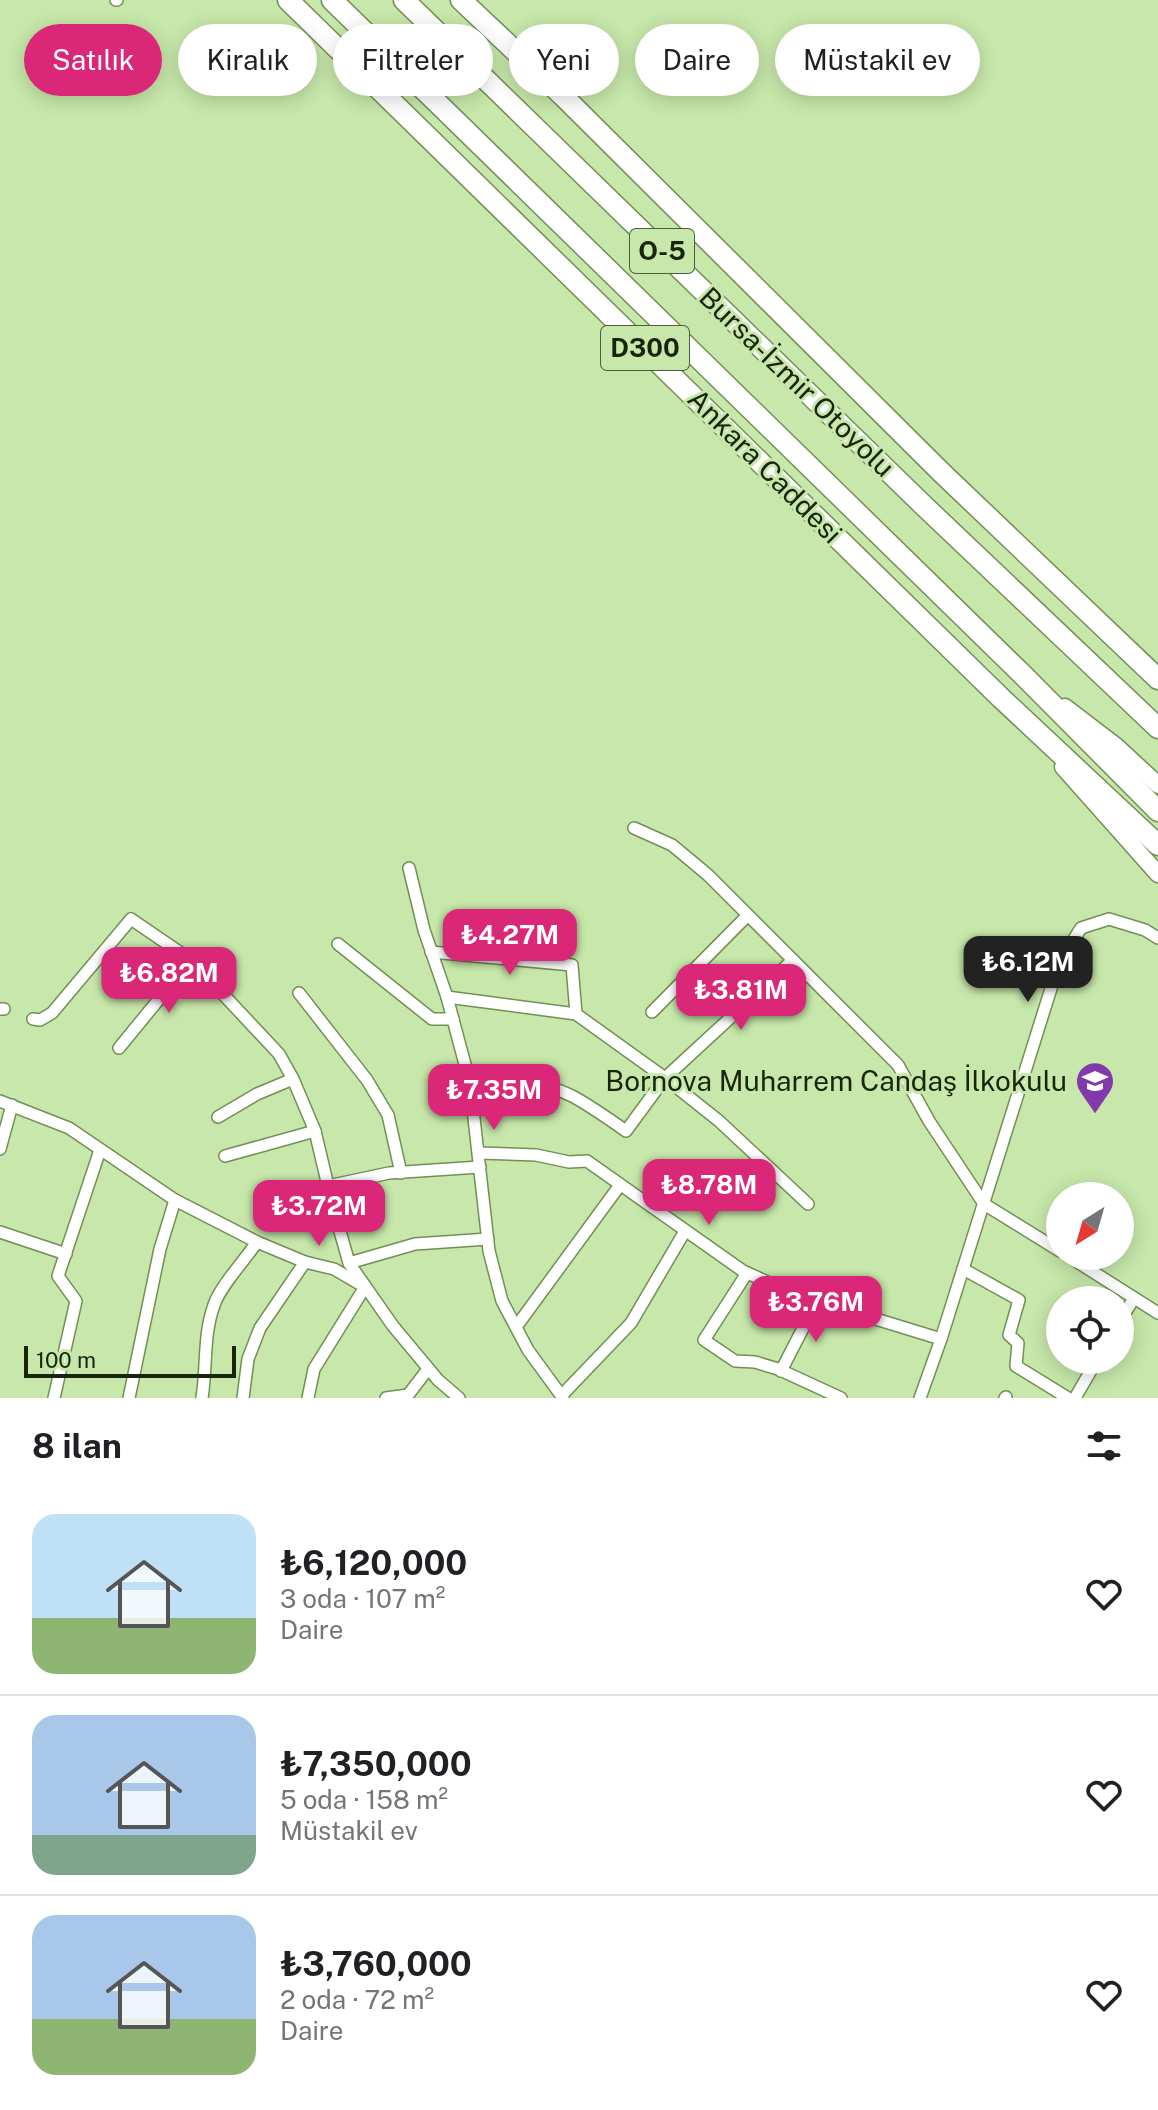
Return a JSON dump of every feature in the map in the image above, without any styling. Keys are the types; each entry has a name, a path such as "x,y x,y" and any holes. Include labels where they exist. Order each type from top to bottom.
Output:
{"highway":[{"name":"Ankara Caddesi","path":"288,0 1001,698 1158,845"},
{"name":"Ankara Caddesi","path":"332,0 1023,675 1158,811"},
{"name":"Bursa-İzmir Otoyolu","path":"404,0 910,492 1158,728"},
{"name":"Bursa-İzmir Otoyolu","path":"461,0 564,97 942,473 1158,679"}],"main road":[{"name":"Ankara Caddesi","path":"1023,675 1116,746 1158,785"},
{"name":"Ankara Caddesi","path":"1001,698 1158,874"}],"street":[{"path":"634,828 672,845 708,875 898,1065 929,1121 984,1204 1046,1242"},
{"path":"409,868 470,1083 488,1239 502,1301 528,1350 562,1397 631,1323 685,1231"},
{"path":"652,1012 748,915"},
{"path":"33,1019 40,1020 52,1013 131,919 191,960 279,1054 315,1131 349,1263 428,1369 459,1398"},
{"path":"920,1398 1059,963 1081,928 1109,919 1145,930 1158,938"},
{"path":"338,944 432,1019 453,1019"},
{"path":"431,952 572,965 576,1014"},
{"path":"119,1048 191,960"},
{"path":"470,1083 494,1081 551,1088 572,1096 626,1131 665,1078 793,960"},
{"path":"299,993 367,1080 388,1115 401,1173"},
{"path":"447,997 576,1014 719,1121 808,1204"},
{"path":"218,1117 257,1094 293,1079"},
{"path":"0,1149 6,1103 69,1128 175,1200 257,1242 305,1262 334,1269 365,1287"},
{"path":"225,1156 315,1131"},
{"path":"54,1398 76,1301 58,1276 100,1150"},
{"path":"479,1153 587,1161 747,1273 859,1316 941,1339"},
{"path":"328,1186 401,1173 480,1167"},
{"path":"516,1327 620,1185"},
{"path":"129,1398 160,1249 175,1200"},
{"path":"0,1232 66,1254"},
{"path":"349,1263 415,1244 488,1239"},
{"path":"202,1398 204,1349 214,1303 257,1242"},
{"path":"243,1398 248,1359 260,1328 305,1262"},
{"path":"963,1269 1019,1300 1009,1335 1018,1343 1016,1366 1068,1398"},
{"path":"1090,1270 1115,1286"},
{"path":"747,1273 704,1340 735,1361 755,1362 781,1371 841,1398"},
{"path":"308,1398 314,1369 365,1287"},
{"path":"1134,1298 1158,1313"},
{"path":"781,1371 817,1301"},
{"path":"386,1398 408,1395 428,1369"},
{"path":"1075,1398 1089,1374"}],"place":[{"name":"Bornova Muharrem Candaş İlkokulu","path":"1095,1115"}]}
